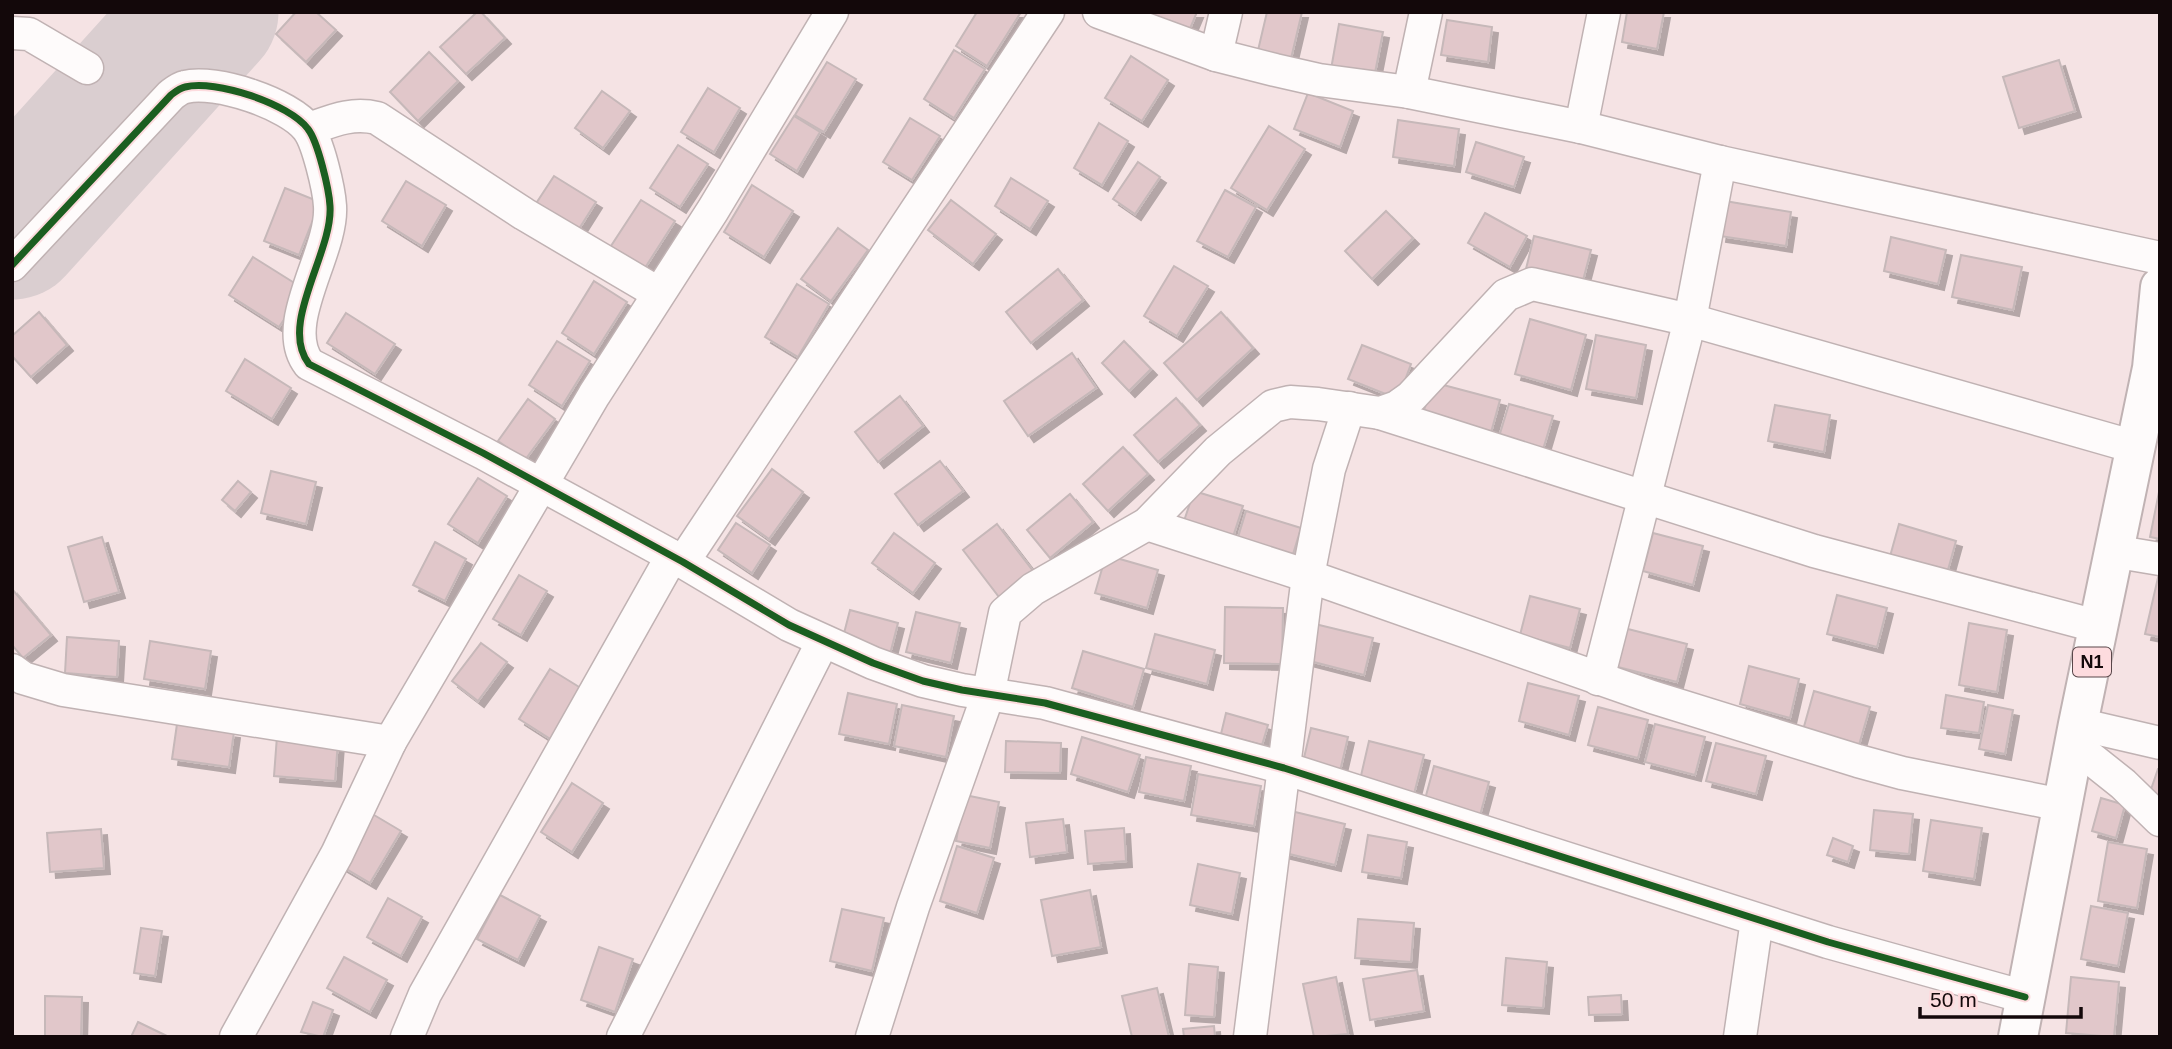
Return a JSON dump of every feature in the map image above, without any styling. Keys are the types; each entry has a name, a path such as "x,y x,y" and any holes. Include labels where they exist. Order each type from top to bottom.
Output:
{"main road":[{"name":"N1","path":"2018,1037 2076,734 2100,627 2112,551 2156,369 2160,287"}],"street":[{"path":"236,1037 337,854 390,742 541,486 658,293 713,210 832,12"},
{"path":"407,1037 425,994 677,559 1048,12"},
{"path":"1099,12 1216,55 1319,80 1409,92 1581,127 1720,162 2160,258"},
{"path":"1216,55 1226,12"},
{"path":"1409,92 1426,12"},
{"path":"1581,127 1604,12"},
{"path":"12,33 29,34 87,68"},
{"path":"12,265 171,94 186,87 207,86 258,98 285,109 309,129 330,195 331,210 299,328 301,355 309,364 677,559 823,641 923,681 988,695 1045,703 1284,768 1757,920 2025,997"},
{"path":"309,129 343,117 362,115 377,118 524,214 658,293"},
{"path":"1598,679 1690,320 1720,162"},
{"path":"1364,411 1397,407 1411,397 1506,295 1517,288 1532,284 1690,320 2135,447"},
{"path":"872,1037 917,895 988,695 1005,613 1014,603 1147,524 1218,451 1273,406 1290,402 1364,411 1814,551 2100,627"},
{"path":"1250,1037 1308,576 1329,469 1364,411"},
{"path":"1147,524 1308,576 1598,679 1902,773 2062,805"},
{"path":"2112,551 2160,559"},
{"path":"624,1037 823,641"},
{"path":"12,670 23,678 63,691 390,742"},
{"path":"2076,734 2160,743"},
{"path":"2076,734 2160,820"},
{"path":"1740,1037 1757,920"}],"building":[{"path":"296,12 316,12 336,30 306,62 276,34"},
{"path":"477,12 481,12 505,38 466,74 440,47"},
{"path":"977,12 1021,12 987,66 956,46"},
{"path":"1145,12 1197,12 1189,31"},
{"path":"1267,12 1302,12 1289,67 1256,59"},
{"path":"1627,12 1664,12 1657,49 1622,42"},
{"path":"1447,20 1492,27 1488,62 1441,55"},
{"path":"1339,24 1383,32 1373,83 1330,75"},
{"path":"954,50 985,69 954,118 924,99"},
{"path":"429,52 458,81 418,121 390,92"},
{"path":"1131,56 1168,80 1142,121 1105,98"},
{"path":"2059,60 2075,111 2019,128 2003,77"},
{"path":"827,62 856,79 824,132 795,115"},
{"path":"708,88 740,108 714,152 681,132"},
{"path":"602,91 630,111 603,148 575,128"},
{"path":"1308,93 1353,111 1340,147 1294,129"},
{"path":"794,116 820,132 797,171 770,154"},
{"path":"910,118 940,136 912,180 883,162"},
{"path":"1398,120 1459,129 1454,166 1393,157"},
{"path":"1099,123 1128,141 1102,185 1074,168"},
{"path":"1269,126 1305,149 1267,210 1231,188"},
{"path":"1476,142 1524,157 1514,187 1466,172"},
{"path":"678,145 708,164 680,207 650,188"},
{"path":"1138,162 1160,177 1135,214 1113,199"},
{"path":"554,176 596,202 577,232 535,205"},
{"path":"1011,178 1048,201 1030,229 995,206"},
{"path":"406,181 446,205 422,246 382,221"},
{"path":"752,185 793,211 764,257 724,232"},
{"path":"285,188 320,202 299,255 264,241"},
{"path":"1225,190 1256,207 1228,257 1197,241"},
{"path":"641,200 675,221 643,271 609,249"},
{"path":"951,200 996,234 973,264 928,230"},
{"path":"1725,201 1791,212 1786,246 1720,236"},
{"path":"1386,211 1413,238 1372,279 1345,251"},
{"path":"1485,213 1527,236 1510,267 1468,243"},
{"path":"838,228 868,250 831,301 801,279"},
{"path":"1534,236 1591,250 1581,288 1525,273"},
{"path":"1891,237 1946,250 1938,284 1884,271"},
{"path":"1961,255 2022,267 2013,310 1952,297"},
{"path":"253,257 304,289 279,327 229,295"},
{"path":"1174,266 1208,286 1177,336 1144,316"},
{"path":"1058,269 1083,300 1031,343 1006,312"},
{"path":"594,281 627,302 594,354 562,333"},
{"path":"797,284 829,304 798,357 765,337"},
{"path":"39,312 67,345 31,377 12,356 12,336"},
{"path":"1221,312 1253,348 1197,400 1164,363"},
{"path":"346,313 395,344 375,374 327,343"},
{"path":"1530,319 1586,335 1571,390 1515,374"},
{"path":"1596,335 1646,345 1636,398 1586,389"},
{"path":"557,341 590,361 562,406 529,385"},
{"path":"1124,341 1151,369 1129,391 1102,363"},
{"path":"1362,345 1411,364 1398,399 1348,379"},
{"path":"1072,353 1096,388 1028,436 1004,401"},
{"path":"245,359 291,388 272,419 226,391"},
{"path":"1432,382 1500,400 1490,436 1422,418"},
{"path":"900,396 923,426 878,462 855,432"},
{"path":"1176,398 1200,425 1158,462 1134,435"},
{"path":"528,399 555,419 525,460 498,441"},
{"path":"1509,404 1553,416 1542,453 1498,440"},
{"path":"1775,405 1830,415 1824,452 1768,441"},
{"path":"1123,447 1148,474 1108,511 1083,484"},
{"path":"940,461 963,491 918,525 895,494"},
{"path":"772,469 803,492 769,539 737,516"},
{"path":"271,471 316,482 306,524 261,513"},
{"path":"478,478 507,496 478,543 448,524"},
{"path":"238,481 251,492 235,511 222,500"},
{"path":"2160,487 2160,539 2150,537"},
{"path":"1194,491 1243,506 1230,546 1181,530"},
{"path":"1070,494 1093,522 1050,558 1027,530"},
{"path":"1246,511 1301,528 1290,564 1235,547"},
{"path":"736,523 770,545 752,573 718,550"},
{"path":"997,524 1033,571 999,597 963,550"},
{"path":"1899,524 1956,541 1946,577 1889,560"},
{"path":"894,533 935,563 913,593 872,563"},
{"path":"1653,533 1703,546 1693,585 1643,571"},
{"path":"102,537 119,592 84,602 68,547"},
{"path":"435,542 466,559 445,601 413,585"},
{"path":"1106,555 1158,570 1147,608 1095,593"},
{"path":"2160,569 2160,637 2145,634"},
{"path":"519,575 547,591 521,635 493,619"},
{"path":"12,589 51,635 23,658 12,645"},
{"path":"1837,595 1887,608 1877,647 1827,634"},
{"path":"1530,596 1580,609 1570,648 1520,635"},
{"path":"1225,607 1283,608 1282,664 1224,663"},
{"path":"850,610 898,623 889,658 841,645"},
{"path":"916,612 960,623 951,663 906,652"},
{"path":"1969,623 2007,630 1997,692 1959,685"},
{"path":"1315,624 1373,638 1364,675 1306,660"},
{"path":"1620,627 1687,644 1677,682 1610,665"},
{"path":"1155,634 1215,650 1207,684 1146,668"},
{"path":"67,637 119,641 117,677 65,673"},
{"path":"150,641 211,651 205,689 144,679"},
{"path":"481,643 507,662 478,701 452,681"},
{"path":"1083,651 1144,669 1133,707 1072,688"},
{"path":"1749,666 1799,679 1790,718 1740,704"},
{"path":"550,669 584,690 552,740 519,719"},
{"path":"1528,683 1579,696 1569,735 1519,721"},
{"path":"1814,691 1870,707 1859,745 1803,730"},
{"path":"848,693 897,704 889,744 839,734"},
{"path":"1946,695 1984,702 1979,733 1941,728"},
{"path":"902,705 954,716 946,757 894,746"},
{"path":"1988,705 2013,710 2005,754 1979,749"},
{"path":"1598,707 1648,720 1638,758 1588,745"},
{"path":"1226,713 1268,725 1262,745 1221,734"},
{"path":"177,724 234,732 229,767 172,759"},
{"path":"1655,724 1705,737 1695,775 1645,762"},
{"path":"1311,728 1348,737 1340,771 1303,762"},
{"path":"277,736 338,741 335,781 274,776"},
{"path":"1082,737 1140,755 1128,792 1071,774"},
{"path":"1006,741 1061,743 1060,773 1005,772"},
{"path":"1369,741 1424,755 1414,794 1360,780"},
{"path":"1716,743 1766,756 1756,794 1706,781"},
{"path":"1146,757 1191,766 1184,801 1139,792"},
{"path":"1434,766 1489,782 1479,819 1424,803"},
{"path":"2160,769 2160,802 2148,798"},
{"path":"1198,774 1261,786 1254,826 1191,815"},
{"path":"572,783 603,803 572,852 541,832"},
{"path":"965,795 999,802 990,848 956,841"},
{"path":"2101,798 2125,805 2116,838 2092,831"},
{"path":"1874,810 1913,814 1909,854 1870,850"},
{"path":"1291,811 1345,824 1335,865 1281,852"},
{"path":"369,812 401,831 370,883 338,864"},
{"path":"1063,819 1067,852 1030,857 1026,823"},
{"path":"1931,820 1982,828 1974,879 1923,871"},
{"path":"1124,828 1126,861 1088,864 1085,831"},
{"path":"101,829 104,868 50,872 47,833"},
{"path":"1368,835 1407,842 1401,878 1362,872"},
{"path":"1833,838 1853,846 1848,862 1827,855"},
{"path":"2108,842 2147,849 2137,908 2098,901"},
{"path":"957,846 994,858 977,913 940,901"},
{"path":"1198,864 1240,873 1232,914 1190,905"},
{"path":"1090,890 1101,947 1052,956 1041,900"},
{"path":"500,895 540,916 518,960 477,939"},
{"path":"388,898 422,917 401,956 367,937"},
{"path":"2091,906 2128,913 2118,966 2081,959"},
{"path":"842,909 884,918 872,971 830,961"},
{"path":"1358,919 1414,923 1411,962 1355,958"},
{"path":"141,928 162,931 155,976 134,973"},
{"path":"599,947 633,959 615,1012 581,1000"},
{"path":"344,957 387,980 370,1012 327,988"},
{"path":"1506,958 1547,962 1543,1008 1502,1005"},
{"path":"1189,964 1218,967 1214,1017 1185,1015"},
{"path":"1417,970 1424,1011 1370,1020 1363,979"},
{"path":"1336,977 1348,1034 1314,1037 1303,984"},
{"path":"2071,977 2119,982 2114,1037 2066,1033"},
{"path":"1157,988 1169,1037 1132,1037 1122,996"},
{"path":"1621,995 1622,1014 1589,1015 1588,997"},
{"path":"45,996 82,997 81,1037 45,1037"},
{"path":"313,1002 333,1010 323,1037 301,1032"},
{"path":"138,1022 169,1037 131,1037"},
{"path":"1214,1026 1215,1037 1184,1037 1183,1029"}],"runway":[{"path":"12,227 206,12"}],"cycle path":[{"path":"12,265 176,91 198,85 251,96 285,111 308,129 316,144 325,178 330,206 329,225 303,309 300,329 301,348 309,364 483,453 683,562 789,625 873,663 923,681 1045,703 1284,768 1828,942 2025,997"}]}
